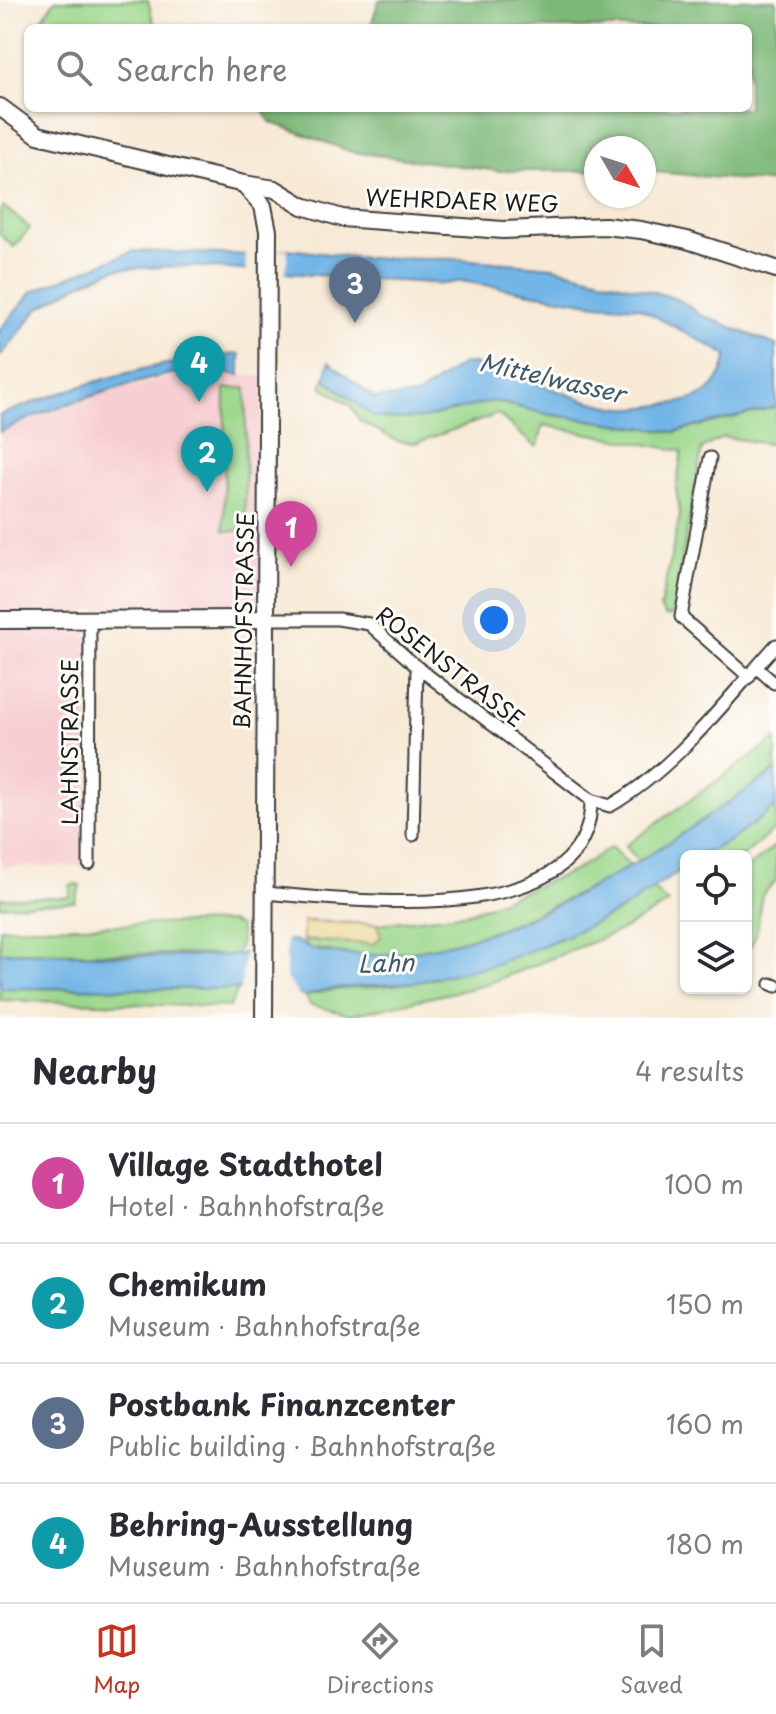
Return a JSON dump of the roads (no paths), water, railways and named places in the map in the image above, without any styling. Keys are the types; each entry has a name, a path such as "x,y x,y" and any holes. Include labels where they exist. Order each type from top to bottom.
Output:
{"main road":[{"name":"WEHRDAER WEG","path":"0,107 38,135 244,184 255,183 281,191 296,203 342,218 503,230 605,226 641,230 687,240 776,269"},
{"name":"BAHNHOFSTRASSE","path":"244,184 260,199 268,224 264,1018"},
{"path":"268,224 279,209 296,203"},
{"path":"0,620 266,619"}],"street":[{"path":"710,458 681,617 753,673 774,683"},
{"name":"ROSENSTRASSE","path":"266,619 363,621 417,667 591,800"},
{"name":"LAHNSTRASSE","path":"89,864 90,620"},
{"path":"263,899 429,902 483,897 563,867 574,857 587,832 591,800 610,806 628,795 707,724 776,644"},
{"path":"413,835 417,667"}],"water":[{"path":"288,249 361,258 459,259 553,267 665,295 681,301 701,315 776,345 776,407 674,432 547,414 493,401 424,418 394,419 374,417 325,379 329,362 374,398 416,396 464,363 504,372 603,405 635,408 700,396 714,385 724,367 727,355 638,307 596,304 461,281 444,284 186,266 115,269 80,284 38,309 0,357 0,329 33,291 133,251 255,255"},
{"path":"240,354 240,375 203,370 160,377 70,404 0,432 0,415 58,394 148,368"},
{"name":"Lahn","path":"776,770 776,807 733,838 712,850 680,850 680,871 618,912 493,965 417,982 330,989 305,996 238,989 0,988 0,952 231,955 293,940 308,948 342,954 372,955 427,949 481,935 534,916 636,863"}],"place":[{"name":"Postbank Finanzcenter","path":"355,323"},
{"name":"Behring-Ausstellung","path":"199,402"},
{"name":"Chemikum","path":"207,492"},
{"name":"Village Stadthotel","path":"291,567"}],"water label":[{"name":"Mittelwasser","path":"552,379"}]}
